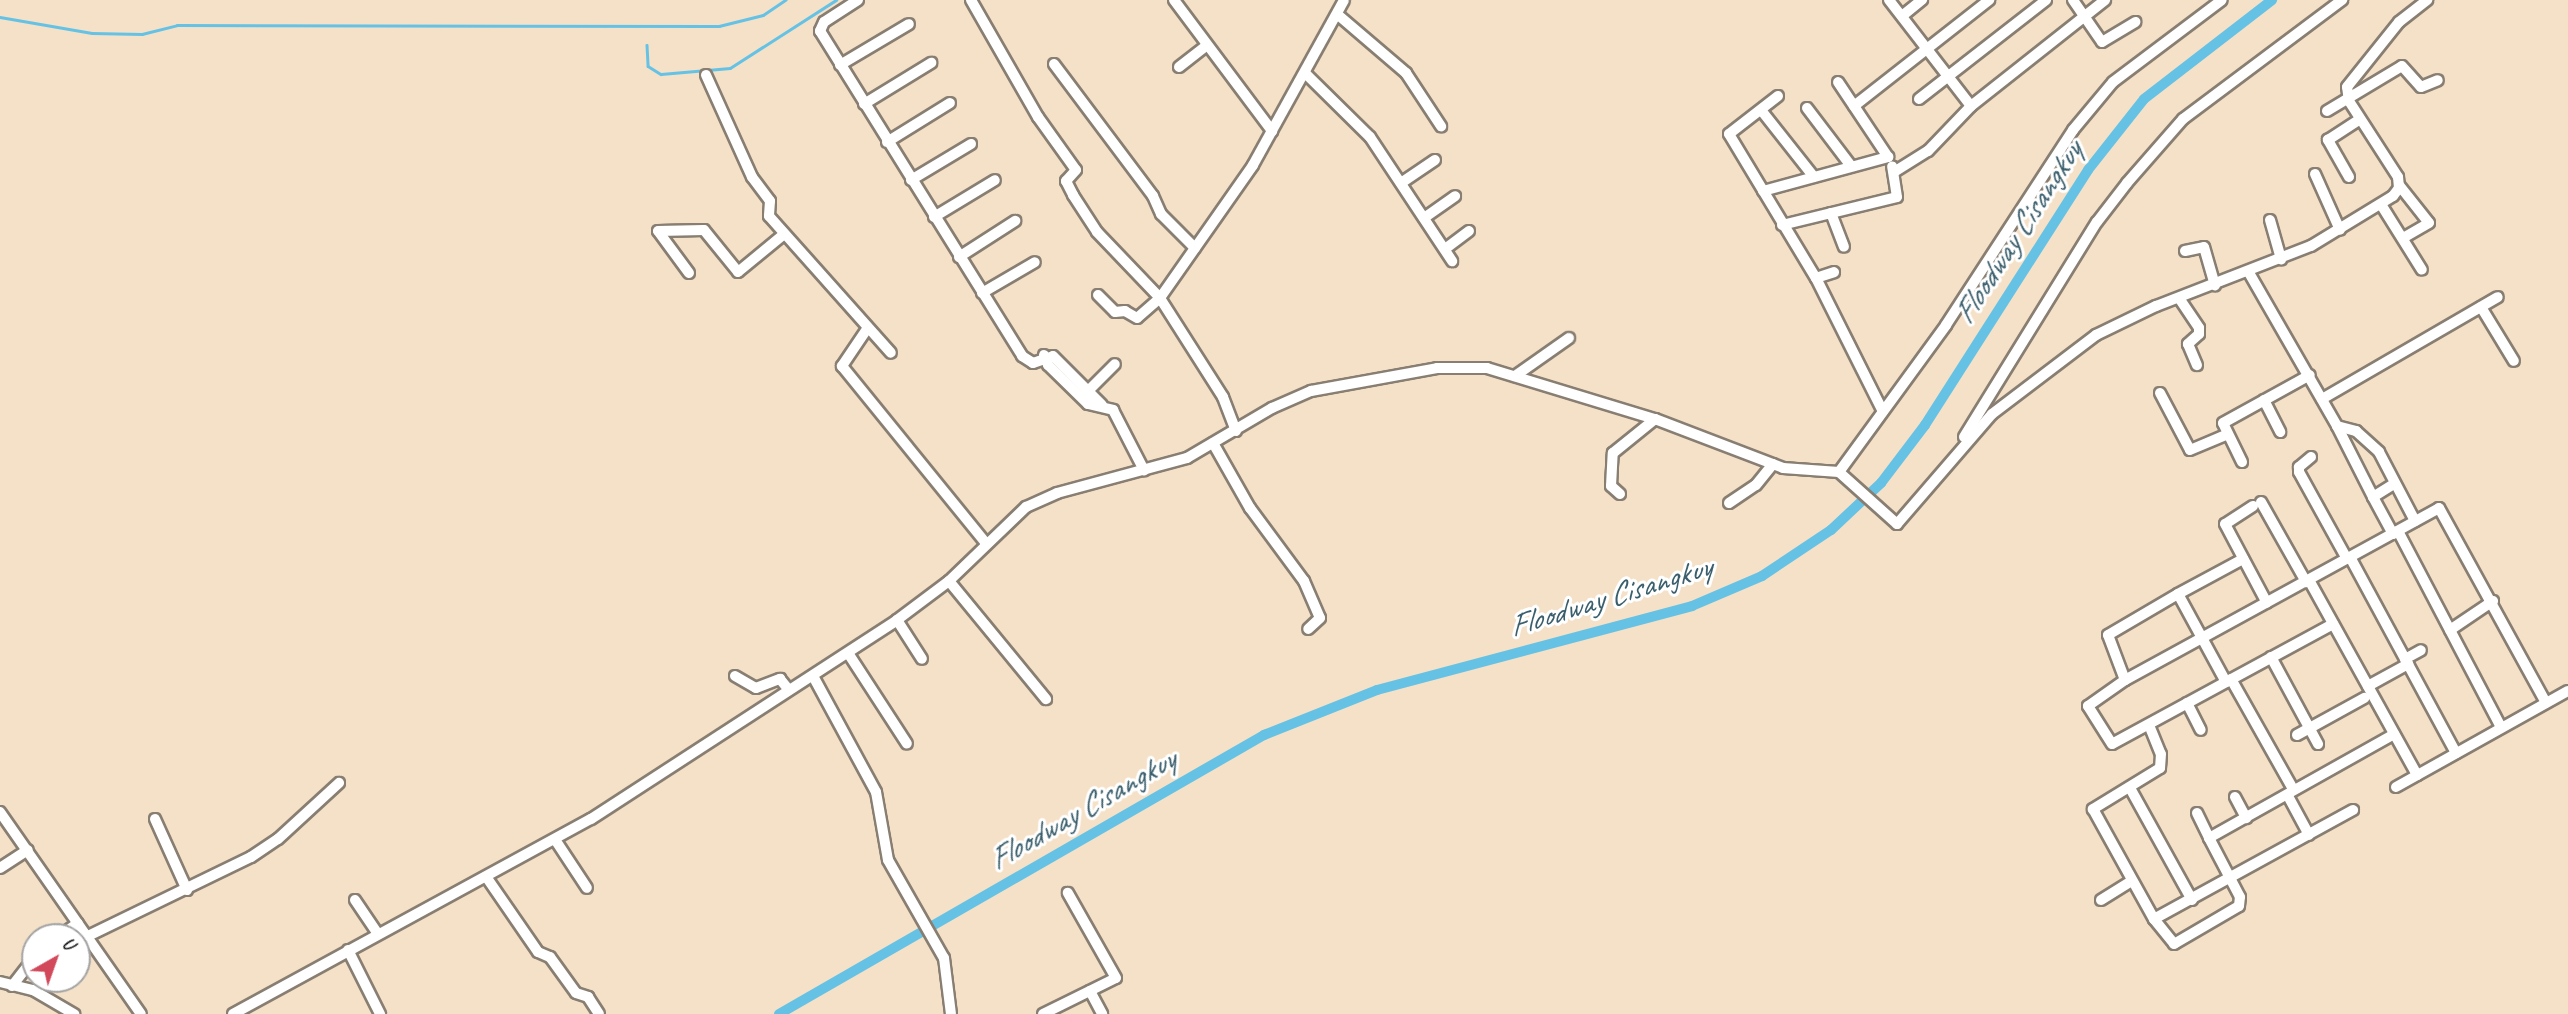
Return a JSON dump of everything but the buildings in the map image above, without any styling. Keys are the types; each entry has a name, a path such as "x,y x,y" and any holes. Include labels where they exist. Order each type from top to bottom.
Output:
{"street":[{"path":"858,0 819,27 840,65 959,257 1028,362 1044,355 1055,357 1090,389 1102,405"},
{"path":"971,0 1038,117 1076,170 1066,181 1073,195 1097,232 1160,298 1223,397 1236,431"},
{"path":"1174,0 1272,131"},
{"path":"1098,295 1115,312 1125,311 1137,318 1160,298 1272,131 1344,0"},
{"path":"1889,0 1971,106"},
{"path":"1902,16 1922,0"},
{"path":"1854,106 1925,47 1989,0"},
{"path":"1919,99 2046,0"},
{"path":"2073,0 2104,42 2135,22"},
{"path":"1894,172 1928,151 1971,106 2105,0"},
{"path":"1842,474 1882,410 1945,325 2073,130 2113,82 2222,0"},
{"path":"1953,456 2038,315 2127,183 2183,119 2342,0"},
{"path":"2405,237 2429,223 2399,185 2349,101 2347,87 2356,71 2399,22 2427,0"},
{"path":"1337,14 1406,73 1441,126"},
{"path":"840,65 909,24"},
{"path":"1179,66 1206,46"},
{"path":"864,104 931,63"},
{"path":"1054,64 1153,196 1158,210 1195,248"},
{"path":"2327,111 2349,101 2402,66 2421,87 2438,80"},
{"path":"1305,73 1351,114 1401,183 1452,261"},
{"path":"706,75 752,177 770,201 769,214 783,235 891,354"},
{"path":"1782,225 1896,197 1894,172 1888,157 1839,82"},
{"path":"1778,96 1729,134 1816,278 1882,410"},
{"path":"887,142 950,103"},
{"path":"1807,108 1852,166"},
{"path":"1761,110 1814,177"},
{"path":"2349,177 2328,140 2360,119"},
{"path":"911,180 971,144"},
{"path":"1763,191 1888,157"},
{"path":"1401,183 1435,159"},
{"path":"2315,174 2340,230"},
{"path":"934,217 995,180"},
{"path":"233,1014 348,950 556,841 897,620 949,581 1026,507 1045,498 1187,458 1272,408 1320,389 1460,366 1515,376 1655,419 1773,464 1842,474 1896,524 1992,414 2059,360 2121,321 2281,259 2340,230 2382,206 2399,185"},
{"path":"1424,218 1455,196"},
{"path":"2382,206 2405,237 2422,270"},
{"path":"1831,213 1844,247"},
{"path":"2270,220 2281,259"},
{"path":"959,257 1015,221"},
{"path":"689,273 658,231 702,229 738,272 783,235"},
{"path":"1445,249 1469,231"},
{"path":"2185,251 2204,247 2215,285"},
{"path":"982,293 1035,262"},
{"path":"2248,271 2310,376 2373,497 2395,532 2501,727"},
{"path":"1816,278 1834,272"},
{"path":"2322,398 2498,297"},
{"path":"2179,298 2199,328 2199,334 2188,344 2197,365"},
{"path":"2481,307 2514,361"},
{"path":"866,329 842,366 986,543"},
{"path":"1515,376 1569,338"},
{"path":"1044,355 1048,365 1088,404 1102,405 1113,410 1144,470"},
{"path":"1090,389 1115,364"},
{"path":"2242,462 2223,422 2310,376"},
{"path":"2160,393 2190,450 2228,434"},
{"path":"2264,400 2280,432"},
{"path":"1620,494 1611,486 1613,453 1655,419"},
{"path":"2337,426 2356,431 2372,443 2414,521"},
{"path":"1213,443 1250,508 1304,581 1320,618 1308,629"},
{"path":"2311,457 2299,467 2299,472 2456,753"},
{"path":"1729,503 1756,485 1773,464"},
{"path":"2373,497 2394,484"},
{"path":"2267,603 2225,524 2257,504 2308,581 2417,775"},
{"path":"2333,624 2149,726 2110,744 2088,707 2125,680 2436,508 2445,512 2546,703"},
{"path":"2125,680 2108,635 2243,559"},
{"path":"949,581 1046,699"},
{"path":"2178,594 2290,792 2309,835"},
{"path":"2449,630 2493,601"},
{"path":"897,620 922,659"},
{"path":"2368,686 2421,650"},
{"path":"848,653 907,744"},
{"path":"2271,657 2318,744"},
{"path":"735,676 756,688 780,679 789,690"},
{"path":"813,676 876,792 888,860 911,895 944,958 951,1014"},
{"path":"2396,787 2568,691"},
{"path":"2297,735 2364,698"},
{"path":"2187,703 2201,730"},
{"path":"2149,726 2161,754 2160,768 2093,809 2167,940 2177,943 2241,904 2197,813"},
{"path":"2209,838 2394,734"},
{"path":"91,935 187,890 278,839 339,783"},
{"path":"2130,788 2192,900"},
{"path":"2235,797 2246,818"},
{"path":"2154,919 2353,810"},
{"path":"0,812 78,923"},
{"path":"155,819 187,890"},
{"path":"556,841 587,888"},
{"path":"0,868 28,850"},
{"path":"487,878 538,951 550,957 576,993 588,997 600,1014"},
{"path":"2101,900 2132,881"},
{"path":"1043,1014 1064,1009 1090,991 1116,978 1068,893"},
{"path":"355,900 378,934"},
{"path":"91,940 141,1014"},
{"path":"348,950 380,1014"},
{"path":"12,983 21,973"},
{"path":"0,982 33,990 74,1014"},
{"path":"1090,991 1102,1014"}],"waterway":[{"path":"0,17 92,33 142,34 177,25 719,26 763,15 785,0"},
{"path":"647,45 648,66 661,74 730,68 836,0"},
{"name":"Floodway Cisangkuy","path":"779,1014 1264,735 1377,690 1692,606 1762,576 1831,530 1881,483 1925,425 2088,170 2144,99 2272,0"}]}
